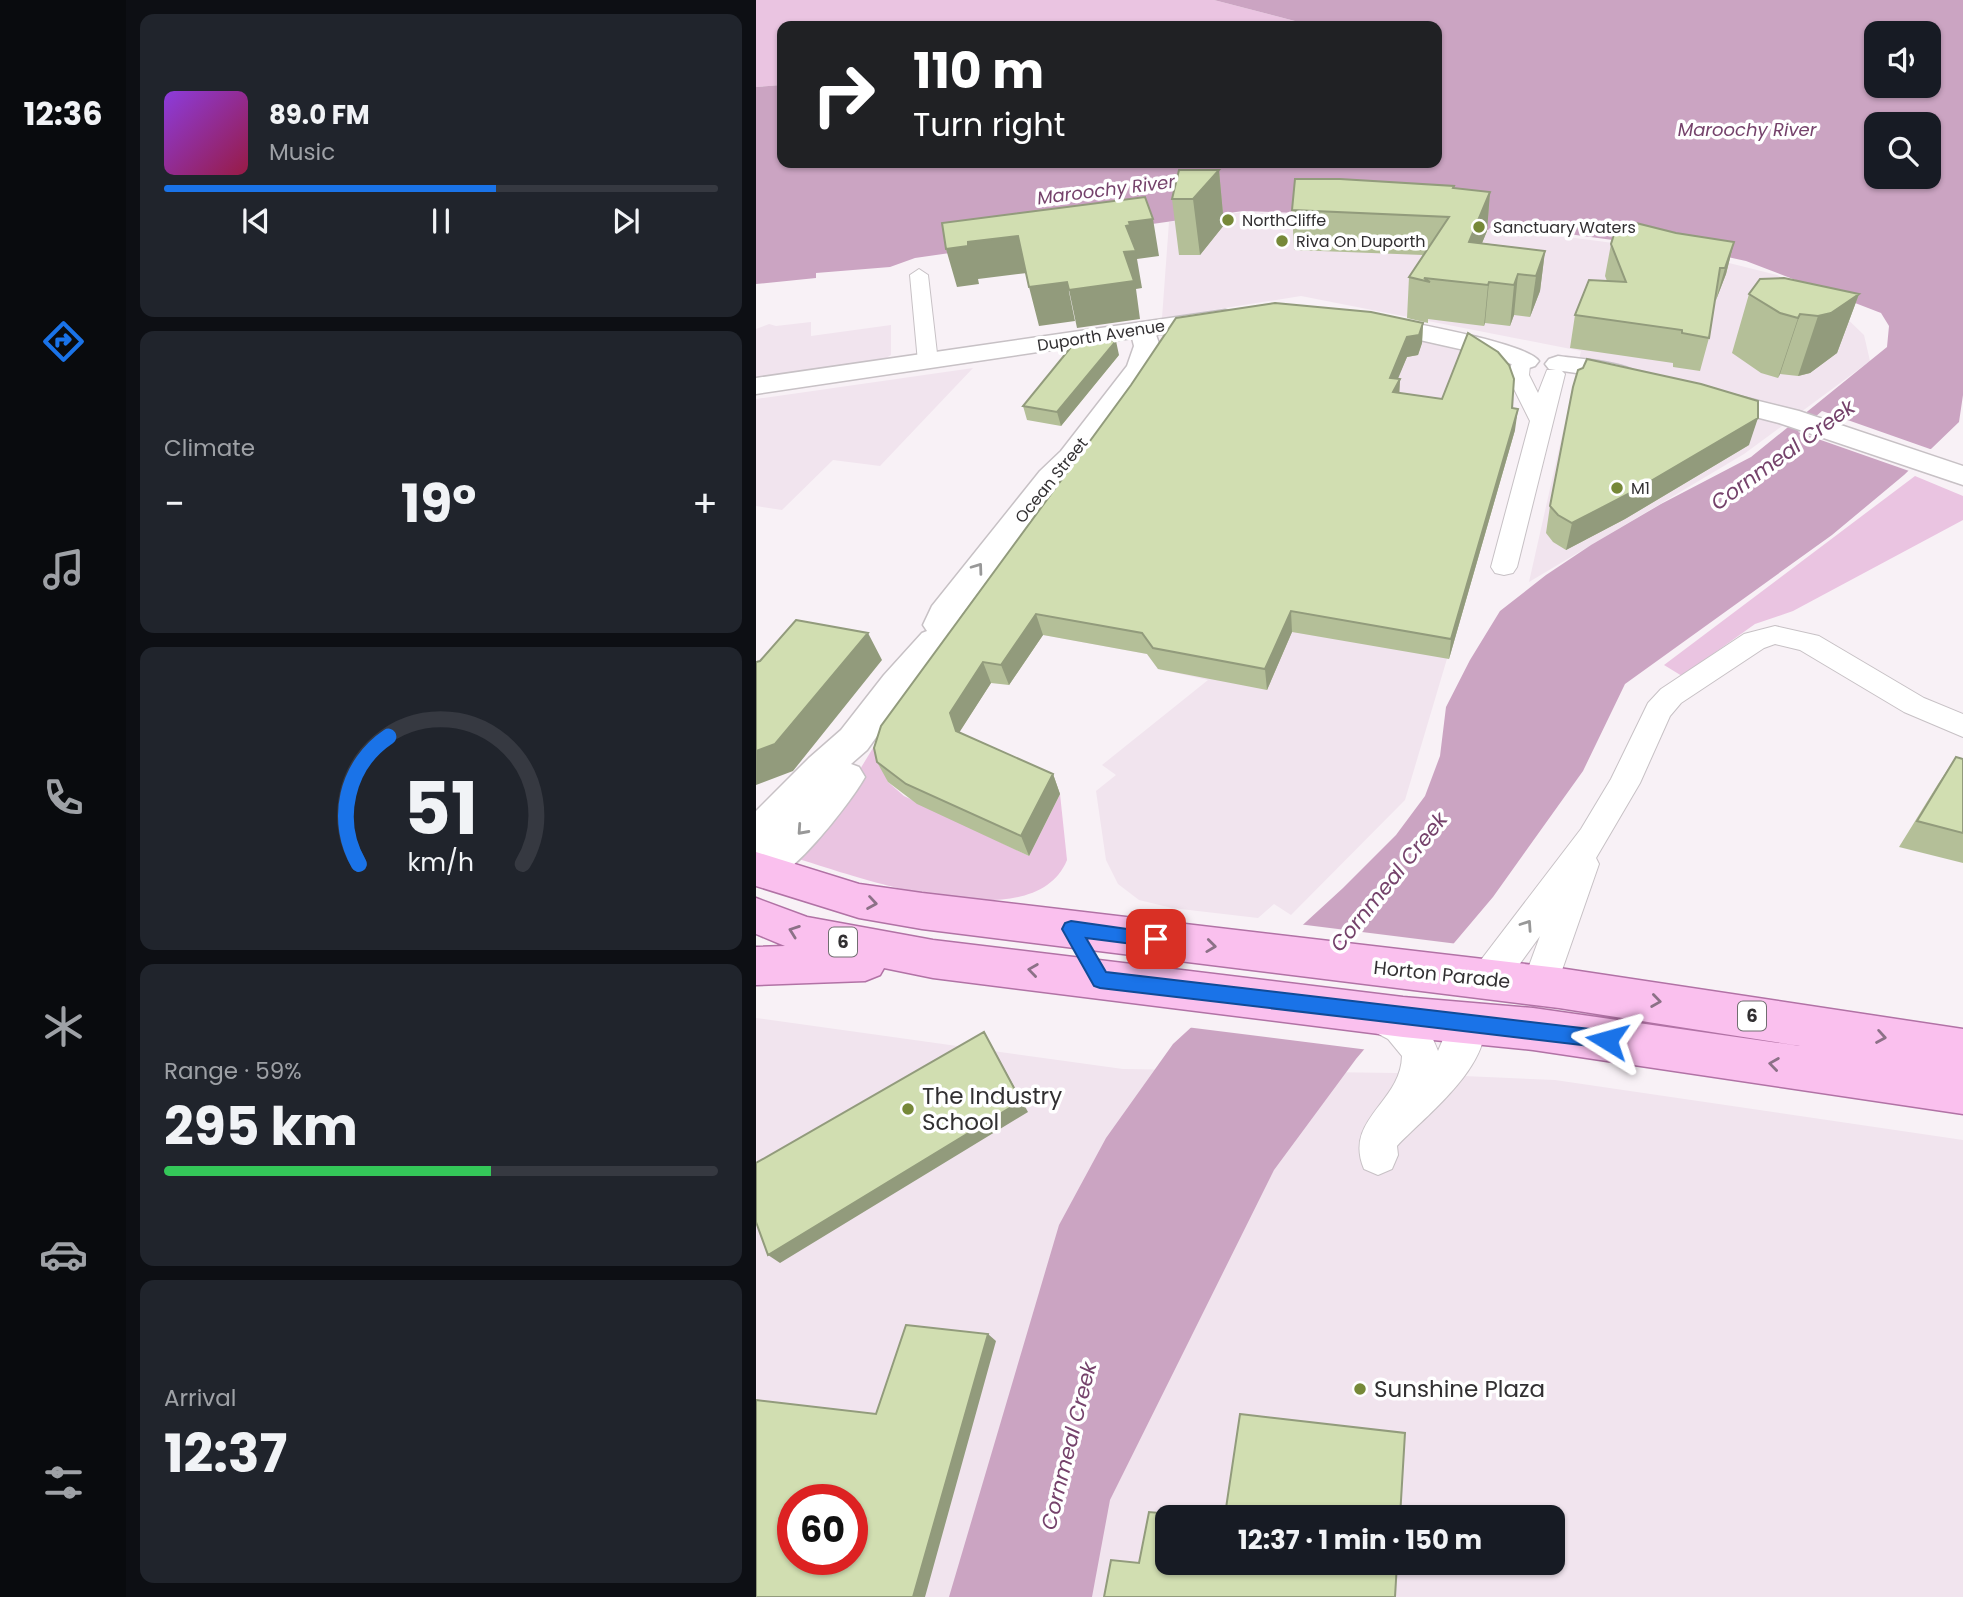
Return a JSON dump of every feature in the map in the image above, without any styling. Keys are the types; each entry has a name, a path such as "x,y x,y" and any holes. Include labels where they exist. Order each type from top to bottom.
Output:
{"main road":[{"name":"Horton Parade","path":"757,862 859,901 1674,1003 1963,1050"},
{"name":"6","path":"756,916 805,935 933,959 1216,993 1391,1018 1533,1029 1963,1091"},
{"path":"1071,929 1100,980"},
{"path":"756,966 933,959"},
{"path":"1437,975 1457,996 1468,1023"},
{"path":"1468,1023 1487,980"},
{"path":"1468,1023 1512,1008 1527,999 1540,985"}],"street":[{"path":"919,275 928,362"},
{"name":"Duporth Avenue","path":"756,386 1243,314"},
{"path":"1349,317 1480,346 1523,363 1546,357 1556,369 1605,370 1668,388 1754,407 1963,476"},
{"name":"Ocean Street","path":"757,862 791,842 840,785 849,772 854,740 937,633 944,614 996,544 1017,524 1050,477 1071,457 1139,367 1147,346 1142,330"},
{"path":"1523,363 1518,375 1541,421"},
{"path":"1504,567 1541,421 1548,408 1549,383 1556,369"},
{"path":"1487,980 1589,842 1624,783 1650,725 1664,703 1761,638 1781,636 1809,643 1920,709 1963,726"},
{"path":"1540,985 1589,842"},
{"path":"1378,1155 1381,1135 1416,1081 1422,1062 1416,1043 1391,1018"},
{"path":"1394,1118 1450,1070 1460,1053 1468,1023"}],"shaded area":[{"path":"756,0 1214,0 1295,21 777,21 777,85 756,87"},
{"path":"1244,212 1425,218 1689,253 1777,275 1838,310 1864,335 1870,361 1744,454 1529,582 1581,351 1301,296 1162,318 1169,222"},
{"path":"811,322 811,336 891,325 891,355 881,361 756,378 756,329 769,324 776,326"},
{"path":"1384,333 1457,350 1478,358 1510,386 1514,400 1515,430 1405,800 1291,915 1274,904 1258,918 1172,908 1139,900 1118,884 1106,860 1096,791 1116,775 1102,765 1208,680 1158,669 1147,654 978,623"},
{"path":"973,368 880,466 833,460 782,510 756,506 756,399"},
{"path":"1915,476 1963,496 1963,520 1793,611 1755,624 1682,676 1664,665"},
{"path":"876,743 888,782 904,796 1029,856 1060,794 1067,860 1049,884 1020,897 984,900 943,897 902,889 799,859 820,835"},
{"name":"Sunshine Plaza","path":"756,1018 1123,1069 1396,1073 1555,1080 1963,1140 1963,1597 756,1597"}],"water":[{"path":"1214,0 1963,0 1963,395 1959,422 1904,475 1832,535 1625,684 1583,771 1493,897 1356,1059 1274,1170 1110,1500 1092,1597 949,1597 1059,1225 1106,1138 1173,1044 1343,888 1396,835 1425,796 1440,756 1446,707 1470,660 1500,611 1546,575 1591,545 1661,504 1751,457 1887,347 1889,326 1881,313 1746,261 1709,253 1494,224 1488,230 1348,215 1243,211 915,258 890,267 816,273 816,278 756,284 756,87 777,85 777,168 1442,168 1442,21 1295,21"}],"pier":[{"path":"1822,411 1935,449 1912,472 1798,432"},
{"path":"1298,924 1458,944 1369,1050 1186,1027"}],"building":[{"path":"1179,170 1219,170 1193,199 1172,199"},
{"path":"1295,179 1454,186 1453,188 1490,192 1469,242 1545,251 1536,276 1518,274 1514,285 1424,278 1430,282 1409,277 1449,217 1292,210"},
{"path":"1145,197 1153,219 1129,222 1130,225 1126,226 1136,251 1124,252 1134,281 1069,290 1067,282 1029,287 1018,236 968,242 968,246 946,249 942,223"},
{"path":"1632,222 1676,233 1734,242 1725,268 1720,268 1709,338 1682,333 1682,330 1575,315 1589,280 1626,282 1611,244 1617,225"},
{"path":"1784,278 1859,294 1831,313 1818,316 1800,314 1798,318 1780,313 1749,294 1760,279"},
{"path":"1275,303 1371,312 1423,323 1419,335 1407,337 1390,378 1400,379 1393,392 1442,399 1468,333 1498,352 1509,365 1514,379 1512,408 1518,409 1451,639 1291,611 1265,669 1153,648 1142,633 1036,614 1001,665 983,662 950,713 956,731 1053,774 1021,836 906,784 877,762 874,748 881,726 1131,385 1176,318"},
{"path":"1080,336 1116,341 1057,412 1023,406"},
{"name":"M1","path":"1587,359 1701,384 1758,401 1758,418 1632,492 1572,523 1558,515 1550,506 1573,387 1578,370 1583,368"},
{"path":"796,620 868,633 775,744 756,751 756,662 760,661"},
{"path":"1956,757 1963,759 1963,833 1917,821"},
{"name":"The Industry School","path":"984,1032 1021,1101 768,1255 756,1222 756,1163"},
{"path":"906,1325 988,1334 913,1597 756,1597 756,1400 876,1414"},
{"path":"1240,1414 1405,1433 1401,1505 1226,1505"},
{"path":"1149,1512 1155,1513 1155,1575 1396,1575 1395,1597 1104,1597 1111,1560 1139,1563"}],"place":[{"name":"NorthCliffe","path":"1228,220"},
{"name":"Sanctuary Waters","path":"1479,227"},
{"name":"Riva On Duporth","path":"1282,241"},
{"name":"M1","path":"1617,488"},
{"name":"The Industry School","path":"908,1109"},
{"name":"Sunshine Plaza","path":"1360,1389"}],"route":[{"path":"1156,939 1071,929 1100,980 1403,1017 1533,1029 1607,1040"}],"water label":[{"name":"Maroochy River","path":"1747,130"},
{"name":"Maroochy River","path":"1106,190"},
{"name":"Cornmeal Creek","path":"1783,455"},
{"name":"Cornmeal Creek","path":"1389,882"},
{"name":"Cornmeal Creek","path":"1069,1446"}]}
